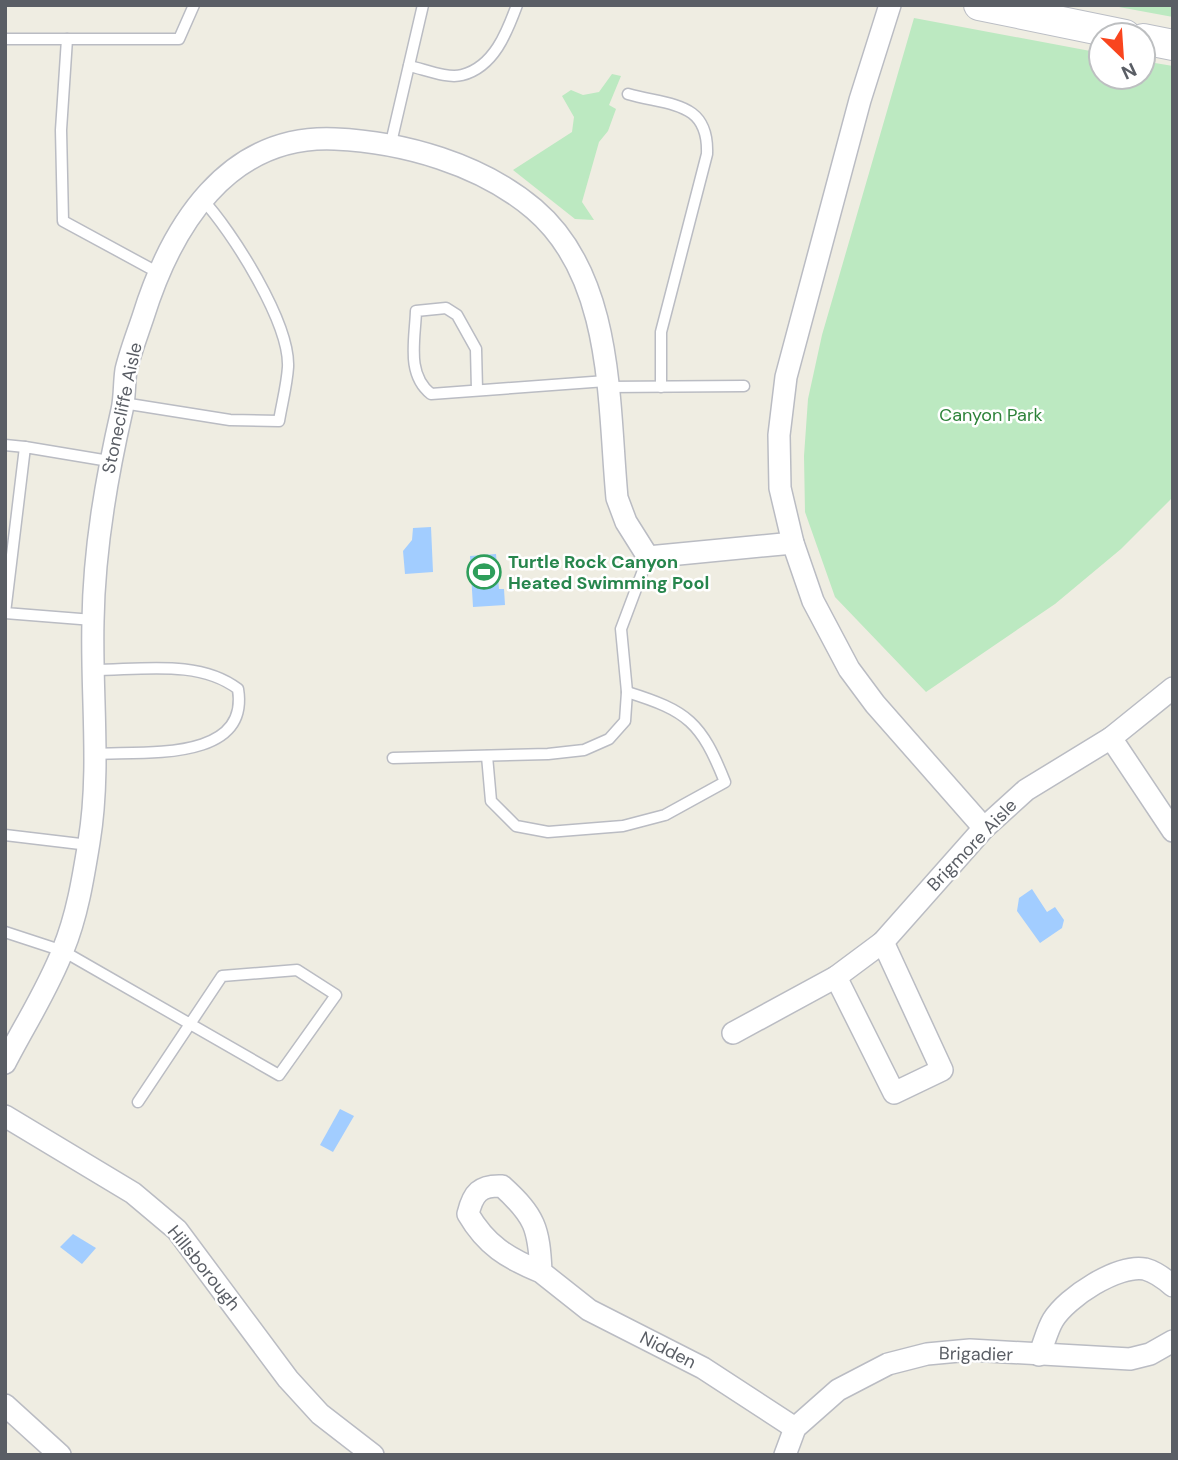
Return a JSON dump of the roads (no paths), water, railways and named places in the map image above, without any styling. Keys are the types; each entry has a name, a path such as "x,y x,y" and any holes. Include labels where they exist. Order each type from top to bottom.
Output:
{"street":[{"path":"890,5 860,100 786,377 779,435 780,488 793,543 813,601 849,669 875,704 984,828"},
{"path":"979,5 1087,27"},
{"name":"Stonecliffe Aisle","path":"5,1063 63,951 78,903 89,845 94,754 93,620 97,540 127,369 157,272 180,228 202,199 239,166 281,147 319,138 358,140 453,163 499,185 534,209 559,236 578,265 590,294 599,330 617,498 626,522 648,557"},
{"path":"648,557 793,543"},
{"name":"Brigmore Aisle","path":"733,1033 836,977 883,942 984,828 1026,790 1111,738 1173,688"},
{"path":"1111,738 1173,831"},
{"path":"836,977 894,1093 942,1070 883,942"},
{"name":"Hillsborough","path":"5,1115 133,1193 177,1230 288,1380 345,1447 373,1455"},
{"name":"Brigadier","path":"1039,1356 1053,1320 1075,1295 1109,1277 1143,1268 1161,1276 1173,1286"},
{"name":"Nidden","path":"541,1272 589,1310 704,1368 795,1429"},
{"name":"Brigadier","path":"785,1455 795,1429 838,1390 888,1364 927,1353 970,1350 1039,1356 1130,1359 1150,1354 1173,1341"},
{"path":"5,1405 60,1455"}],"lane":[{"path":"5,38 179,38 194,5"},
{"path":"390,147 423,5"},
{"path":"409,66 451,75 471,71 503,44 517,5"},
{"path":"67,40 61,130 63,221 157,272"},
{"path":"628,94 692,112 703,122 708,133 707,154 661,332 661,387"},
{"path":"123,403 230,420 279,421 289,365 279,327 244,256 220,219 202,199"},
{"path":"477,390 476,349 457,315 446,308 416,310 414,373 421,386 431,394 606,384 661,387 744,386"},
{"path":"5,445 109,461"},
{"path":"25,447 5,613 93,620"},
{"path":"393,758 584,750 609,739 625,721 627,692 621,629 648,557"},
{"path":"93,670 202,670 225,679 238,689 241,706 236,722 213,741 184,750 94,754"},
{"path":"487,756 491,801 516,826 548,832 623,826 665,815 725,782 713,751 695,723 675,709 627,692"},
{"path":"5,835 89,845"},
{"path":"5,932 63,951 191,1026 279,1075 336,995 297,970 222,976 191,1026 138,1101"}],"water":[{"path":"431,527 433,572 405,574 403,551 412,540 413,528"},
{"name":"Turtle Rock Canyon Heated Swimming Pool","path":"496,554 499,589 504,589 505,605 473,607 470,556"},
{"path":"1032,889 1047,912 1055,907 1064,920 1062,928 1040,943 1017,911 1019,898"},
{"path":"340,1109 354,1116 333,1152 320,1145"},
{"path":"73,1234 96,1248 82,1264 60,1247"}],"place":[{"name":"Turtle Rock Canyon Heated Swimming Pool","path":"484,572"}],"park label":[{"name":"Canyon Park","path":"991,415"}]}
